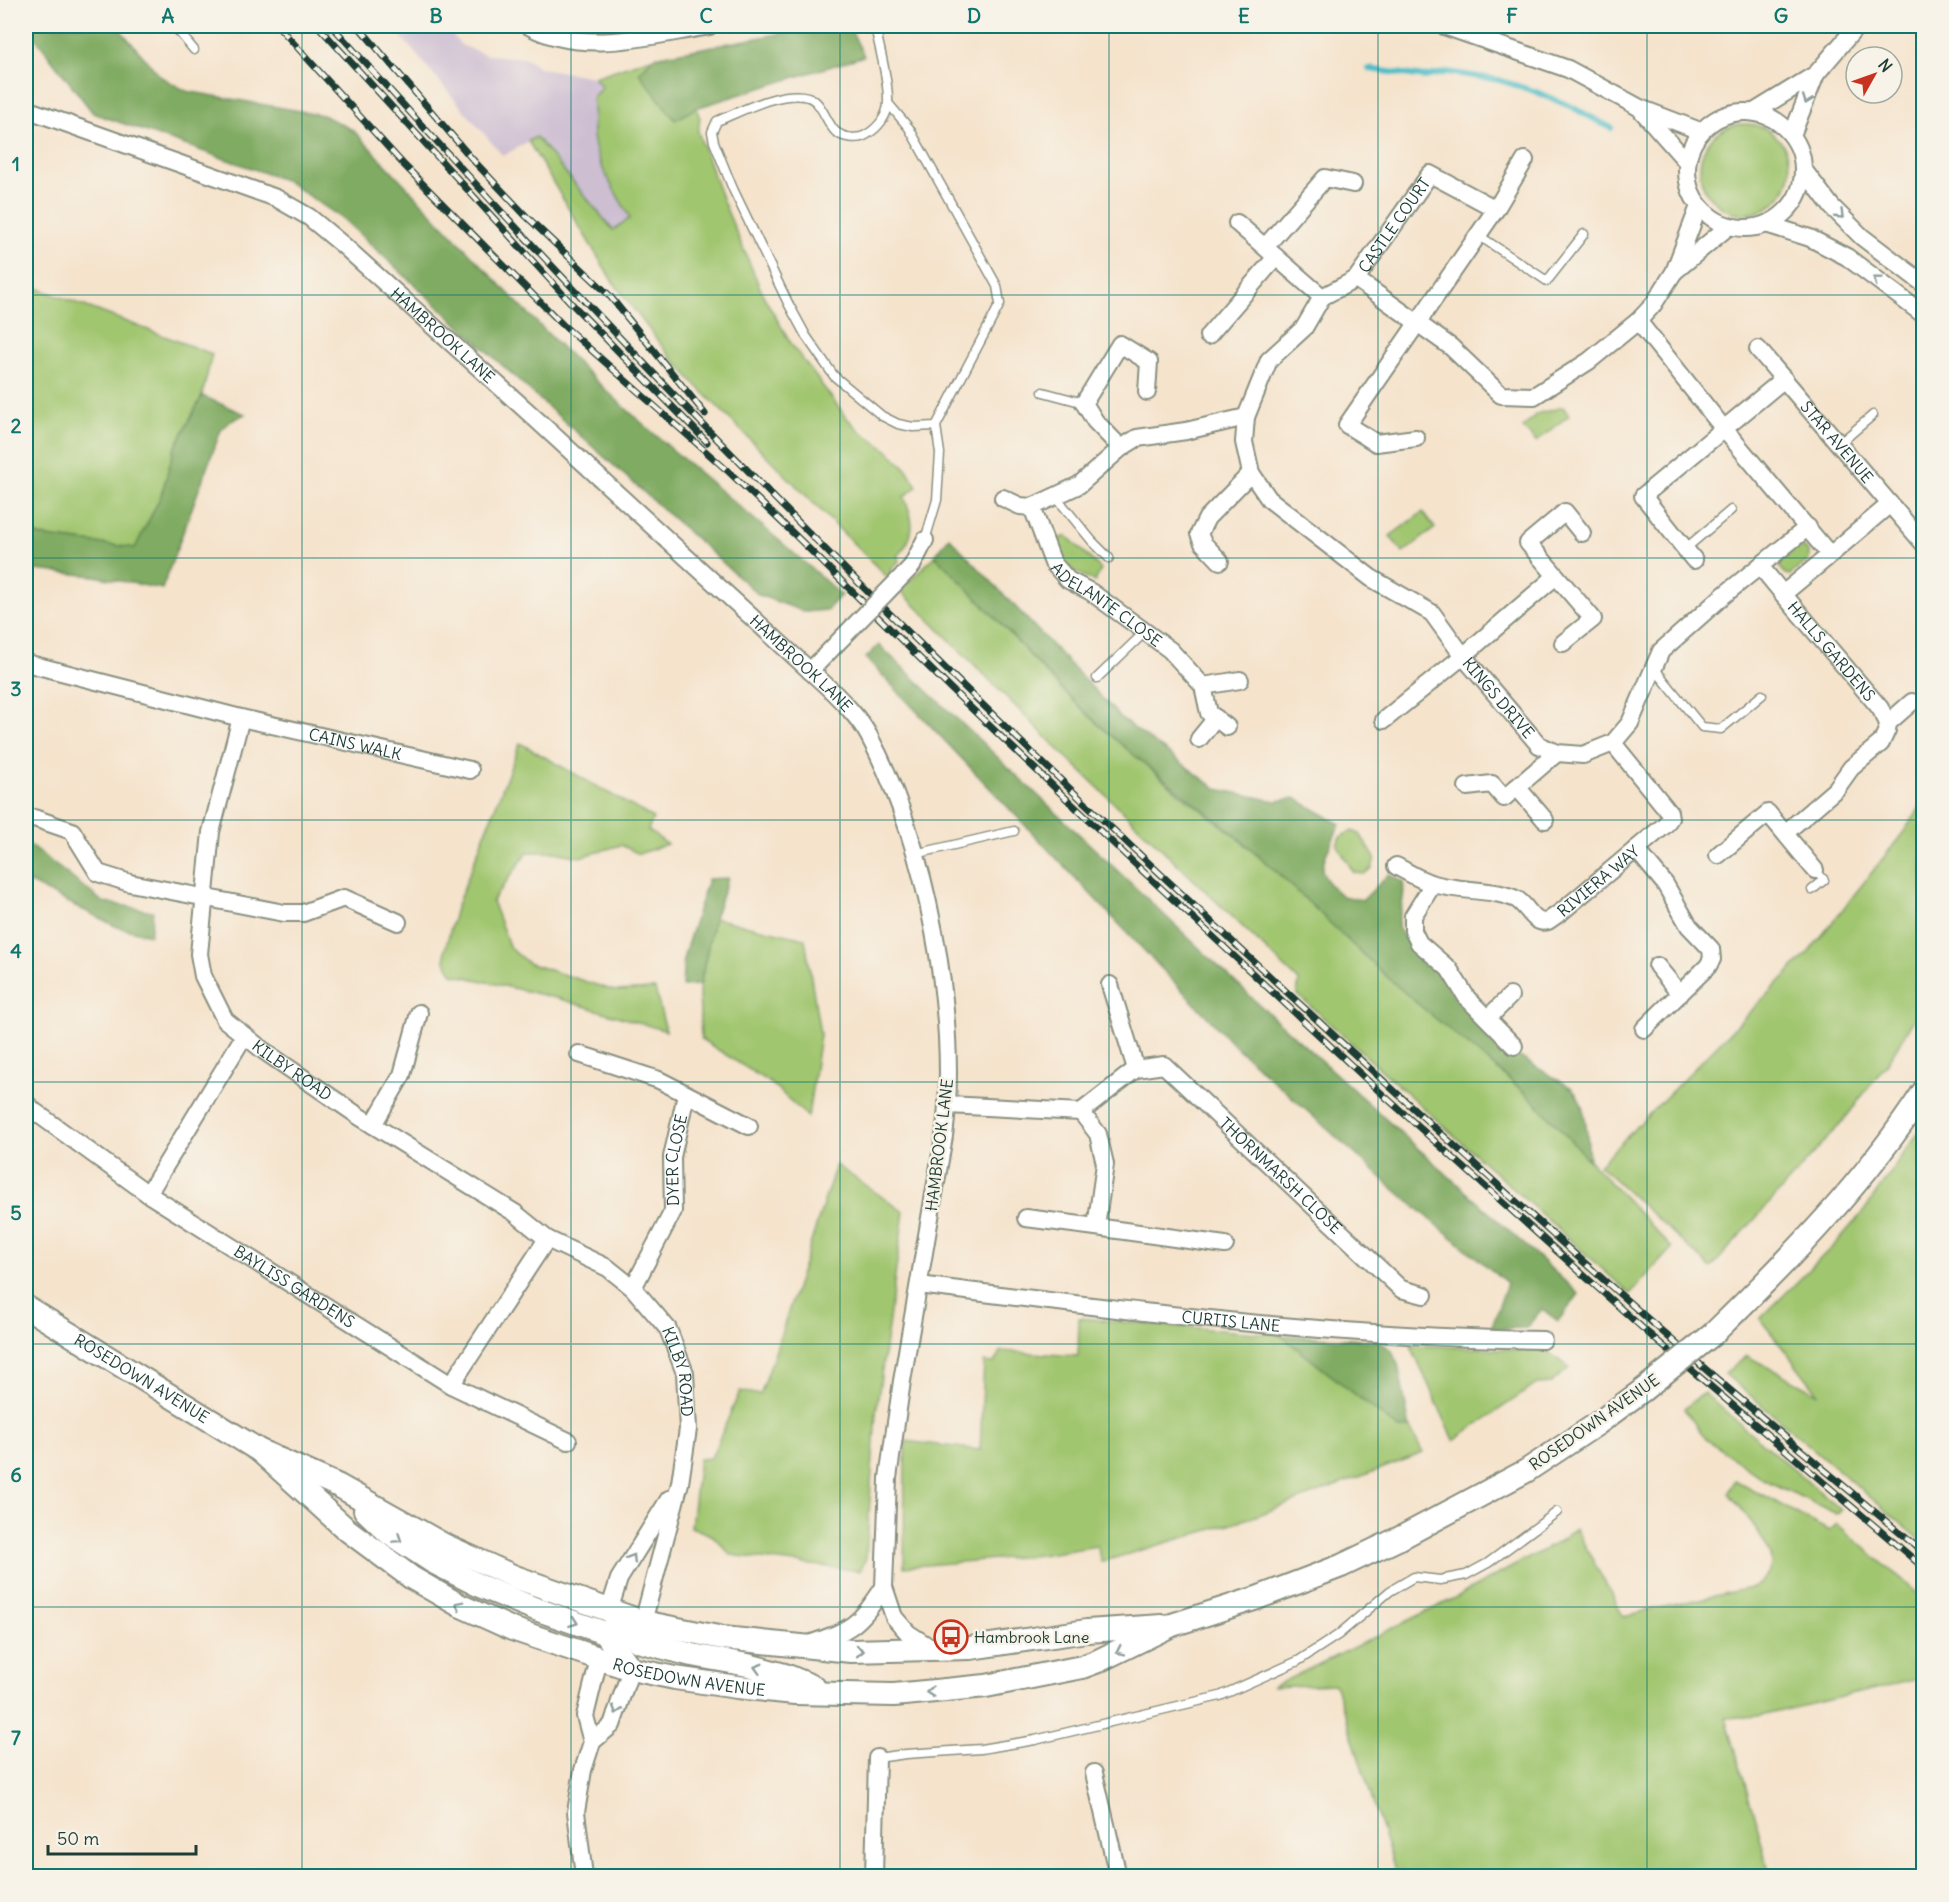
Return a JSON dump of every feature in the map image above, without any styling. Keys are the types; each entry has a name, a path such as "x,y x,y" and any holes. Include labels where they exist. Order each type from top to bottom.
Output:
{"street":[{"path":"529,26 562,39 599,42 710,26"},
{"path":"1444,26 1568,69 1640,108 1700,131"},
{"path":"1754,112 1816,74 1857,26"},
{"path":"1792,135 1816,74"},
{"path":"1640,108 1687,162"},
{"name":"HAMBROOK LANE","path":"26,109 276,198 309,217 527,411 810,671 851,711 868,735 892,790 915,854 924,889 939,967 949,1064 948,1105 888,1478 884,1587 894,1617 908,1633 934,1650"},
{"path":"1734,112 1754,112 1775,120 1792,135 1800,151 1803,169 1801,186 1794,202 1782,215 1766,224 1748,228 1729,226 1713,219 1699,206 1691,193 1687,178 1687,162 1691,146 1700,131 1716,119 1734,112"},
{"path":"1416,438 1376,443 1347,425 1478,236 1525,160"},
{"path":"1803,169 1832,207 1862,237 1923,284"},
{"name":"CASTLE COURT","path":"1356,279 1430,174 1496,209"},
{"path":"1208,336 1324,178 1353,184"},
{"path":"1237,223 1322,297 1356,279 1451,347 1501,396 1534,396 1588,361 1638,321 1653,305 1674,272 1699,206"},
{"path":"1766,224 1810,238 1847,257 1923,315"},
{"path":"1674,272 1729,226"},
{"name":"KINGS DRIVE","path":"1322,297 1304,328 1269,360 1246,417 1244,442 1251,473 1269,499 1371,578 1432,614 1463,656 1539,745 1557,753"},
{"path":"1638,321 1724,429 1830,555"},
{"path":"1121,448 1095,421 1084,403 1120,344 1149,362 1147,392"},
{"name":"STAR AVENUE","path":"1758,349 1890,504 1921,536"},
{"path":"1689,554 1643,496 1784,379"},
{"path":"1003,498 1020,506 1032,507 1078,485 1121,448 1137,438 1186,431 1246,417"},
{"path":"1220,561 1203,543 1198,534 1207,518 1251,473"},
{"path":"1760,566 1783,594 1890,504"},
{"name":"ADELANTE CLOSE","path":"1032,507 1053,563 1068,580 1091,592 1170,650 1203,686 1209,713 1222,722 1198,739"},
{"path":"1563,644 1593,619 1528,543 1565,512 1582,533"},
{"path":"1467,787 1492,784 1504,798 1557,753 1583,755 1613,743 1630,723 1661,651 1724,595 1808,527"},
{"path":"810,671 912,566 925,540"},
{"path":"1384,720 1556,576"},
{"name":"HALLS GARDENS","path":"1783,594 1884,716"},
{"path":"26,663 241,718"},
{"path":"1203,686 1240,680"},
{"path":"1785,834 1836,789 1851,768 1881,742 1887,730 1884,716 1912,702"},
{"name":"CAINS WALK","path":"241,718 470,770"},
{"name":"KILBY ROAD","path":"241,718 211,832 199,954 203,976 225,1020 264,1051 373,1125 515,1214 547,1239 608,1268 633,1288 668,1329 685,1373 688,1429 680,1483 640,1631"},
{"name":"RIVIERA WAY","path":"1396,866 1433,884 1502,894 1520,901 1537,920 1543,922 1562,912 1665,825 1670,818 1670,812 1613,743"},
{"path":"1517,787 1545,820"},
{"path":"1718,855 1768,813 1815,870"},
{"path":"34,818 72,831 98,873 130,883 284,913 303,913 344,898 398,921"},
{"path":"1636,849 1665,884 1689,926 1711,949 1712,959 1708,966 1644,1029"},
{"path":"1433,884 1413,916 1413,931 1419,943 1449,969 1467,998 1514,1046"},
{"path":"1656,966 1680,994"},
{"path":"948,1105 1081,1112 1136,1069 1110,985"},
{"path":"1488,1018 1510,996"},
{"path":"373,1125 402,1075 419,1013"},
{"path":"148,1194 244,1036"},
{"path":"579,1054 659,1080 750,1126"},
{"name":"THORNMARSH CLOSE","path":"1136,1069 1164,1065 1401,1289 1424,1295"},
{"name":"ROSEDOWN AVENUE","path":"260,1451 346,1529 412,1578 459,1605 512,1629 631,1669 737,1687 833,1694 894,1695 986,1686 1032,1678 1082,1667 1172,1625 1257,1598 1341,1566 1404,1536 1526,1471 1643,1390 1713,1334 1822,1222 1867,1168 1923,1091"},
{"name":"DYER CLOSE","path":"633,1288 673,1211 672,1157 686,1095"},
{"name":"BAYLISS GARDENS","path":"26,1102 34,1111 148,1194 451,1385 568,1441"},
{"path":"1081,1112 1098,1134 1105,1164 1096,1227"},
{"path":"1026,1218 1225,1245"},
{"path":"451,1385 547,1239"},
{"name":"CURTIS LANE","path":"919,1286 1102,1308 1354,1332 1543,1340"},
{"name":"ROSEDOWN AVENUE","path":"26,1307 260,1451 339,1486 444,1545 607,1622"},
{"name":"KILBY ROAD","path":"607,1622 620,1579 680,1483"},
{"path":"802,1647 841,1633 859,1622 884,1587"},
{"path":"592,1742 585,1716 607,1622"},
{"path":"607,1622 640,1631 692,1655 748,1665 785,1675 833,1694"},
{"path":"607,1622 631,1669"},
{"name":"ROSEDOWN AVENUE","path":"640,1631 851,1651 980,1647 1087,1631 1172,1625"},
{"path":"584,1876 576,1812 583,1770 592,1742 612,1725 631,1669 640,1631"},
{"path":"874,1876 877,1758"},
{"path":"1094,1773 1119,1876"}],"lane":[{"path":"174,26 194,50"},
{"path":"875,26 888,103 885,116 875,129 863,137 849,138 837,132 811,98 799,96 779,97 717,121 712,132 733,189 788,303 806,336 834,376 882,417 913,427 936,426"},
{"path":"888,103 909,128 997,286 1000,304 936,426 940,453 937,500 925,540"},
{"path":"1478,236 1547,281 1584,234"},
{"path":"1043,392 1084,403"},
{"path":"1839,444 1873,415"},
{"path":"1056,496 1092,541 1109,558"},
{"path":"1689,554 1731,510"},
{"path":"1097,678 1145,632"},
{"path":"1654,668 1702,727 1721,729 1762,695"},
{"path":"915,854 1014,831"},
{"path":"1812,890 1824,880 1815,870"},
{"path":"877,1758 981,1749 1035,1740 1220,1696 1298,1661 1338,1635 1390,1590 1414,1578 1440,1580 1466,1575 1488,1563 1557,1512"}],"shaded area":[{"path":"392,26 445,26 461,45 487,55 525,58 540,68 594,77 602,87 592,98 593,136 601,163 631,219 613,231 536,137 503,156"}],"green space":[{"path":"26,26 117,26 161,77 186,91 323,115 353,130 495,280 605,389 841,595 827,610 805,612 759,595 538,398 343,219 285,180 93,113"},
{"path":"821,26 849,26 864,56 696,108 675,120 639,73 654,57"},
{"path":"654,57 639,73 696,108 700,118 698,132 723,201 764,297 792,345 846,417 906,468 917,486 904,497 912,528 908,542 897,556 900,560 890,571 904,586 935,556 966,586 1059,687 1100,726 1180,794 1229,831 1290,884 1412,999 1534,1101 1672,1248 1630,1294 1297,994 1299,981 1059,750 696,385 664,349 611,279 528,141 536,137 613,230 630,218 598,158 595,147 592,98 602,87 594,77"},
{"path":"1745,124 1762,128 1777,137 1786,152 1790,169 1786,186 1777,201 1762,210 1745,214 1728,210 1713,201 1704,186 1700,169 1704,152 1713,137 1728,128"},
{"path":"26,284 212,354 202,396 174,450 161,496 135,548 39,536 26,528"},
{"path":"202,396 245,414 231,421 221,430 162,589 94,576 26,569 26,528 39,536 135,548 161,496 174,450"},
{"path":"1563,407 1569,415 1536,442 1523,428 1536,414"},
{"path":"1423,512 1435,528 1403,553 1390,536"},
{"path":"1067,536 1101,569 1095,582 1074,571 1065,562 1059,549 1058,539"},
{"path":"949,537 1123,720 1217,789 1276,801 1295,798 1340,824 1325,857 1322,870 1329,884 1342,896 1363,900 1389,874 1403,882 1404,894 1398,927 1412,948 1445,976 1448,988 1482,1029 1501,1046 1572,1088 1584,1113 1589,1161 1541,1108 1389,979 1253,850 1131,753 1078,705 935,556"},
{"path":"1796,547 1805,548 1809,553 1809,560 1790,575 1785,574 1780,567 1781,561"},
{"path":"879,645 1252,998 1579,1294 1558,1321 1542,1309 1526,1328 1491,1329 1507,1283 1394,1189 1236,1047 866,658"},
{"path":"520,743 653,818 648,830 667,844 639,854 621,845 580,857 555,852 528,852 492,901 510,948 528,963 615,991 655,989 666,1031 560,999 453,974 445,960 445,950 456,908"},
{"path":"1923,803 1923,1005 1887,1063 1844,1120 1711,1268 1599,1165 1808,953 1903,833"},
{"path":"1352,831 1360,834 1375,858 1372,868 1364,874 1354,873 1337,845 1340,837"},
{"path":"26,842 103,902 153,911 150,935 117,927 26,881"},
{"path":"728,878 714,918 700,985 682,986 684,955 708,879"},
{"path":"714,918 805,939 820,1034 808,1117 772,1084 701,1039 699,991"},
{"path":"1923,1126 1923,1542 1725,1374 1747,1356 1819,1394 1760,1319 1836,1243 1864,1211"},
{"path":"836,1165 904,1212 876,1413 866,1558 860,1571 731,1555 713,1536 691,1527 699,1459 711,1458 740,1391 760,1395"},
{"path":"1079,1318 1280,1335 1399,1429 1410,1428 1423,1453 1253,1517 1101,1562 1097,1546 1041,1555 904,1567 905,1441 980,1450 984,1362 994,1363 1001,1351 1078,1356"},
{"path":"1280,1335 1380,1341 1392,1351 1398,1364 1410,1428 1399,1429"},
{"path":"1410,1345 1547,1351 1569,1368 1551,1383 1537,1384 1454,1440"},
{"path":"1704,1393 1841,1510 1837,1514 1763,1479 1706,1439 1684,1409"},
{"path":"1735,1480 1829,1531 1837,1524 1923,1598 1923,1678 1760,1716 1726,1718 1770,1876 1397,1876 1335,1684 1272,1687 1451,1600 1560,1541 1576,1529 1623,1616 1755,1587 1769,1571 1770,1556 1767,1546 1729,1493"}],"waterway":[{"path":"1369,69 1425,77 1447,72 1499,80 1534,91 1572,107 1611,128"},
{"path":"26,1872 29,1876"}],"railway":[{"path":"278,26 404,165 563,325 729,472 950,688 1134,863 1380,1092 1648,1333 1924,1568"},
{"path":"318,26 572,304 707,442"},
{"path":"332,26 667,388 840,564 1043,763 1292,997 1525,1210 1703,1367 1924,1553"},
{"path":"358,26 473,160 526,216 609,295 705,414"}],"place":[{"name":"Hambrook Lane","path":"951,1637"}]}
